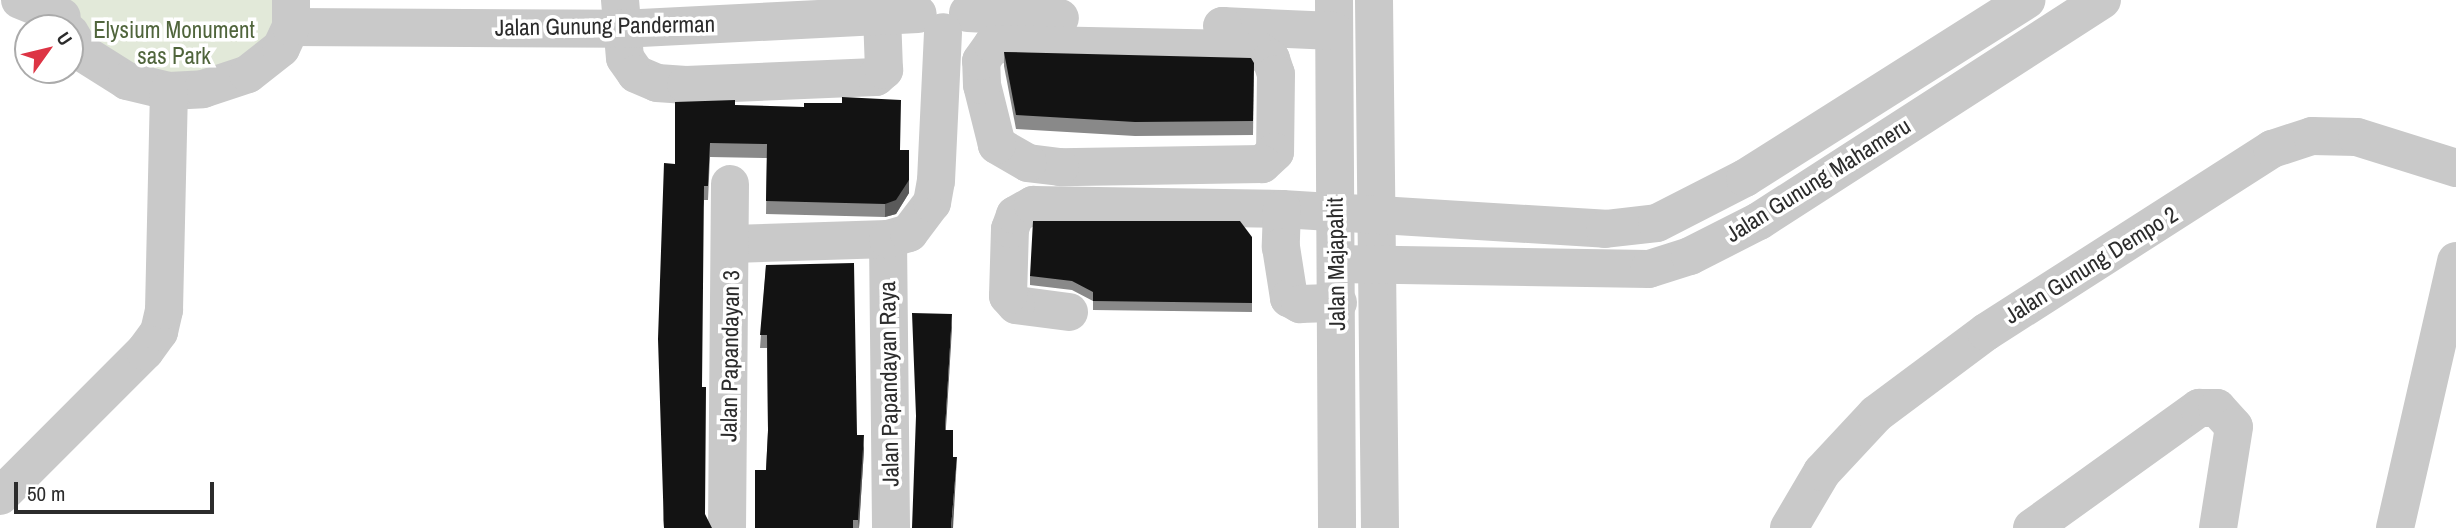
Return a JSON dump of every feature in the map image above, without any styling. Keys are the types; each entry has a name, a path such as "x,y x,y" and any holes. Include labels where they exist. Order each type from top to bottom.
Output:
{"street":[{"name":"Jalan Gunung Panderman","path":"20,0 52,14"},
{"name":"Jalan Majapahit","path":"1374,0 1380,528"},
{"name":"Jalan Gunung Mahameru","path":"1069,312 1016,305 1009,296 1010,229 1015,215 1033,205 1282,209 1335,215 1377,215 1605,229 1657,223 1745,178 2027,0"},
{"name":"Jalan Gunung Mahameru","path":"1336,264 1649,269 1690,256 1759,221 2102,0"},
{"name":"Jalan Gunung Panderman","path":"84,55 108,73 169,91 203,89 248,74 281,48 291,14 933,13 1223,37 1334,15"},
{"path":"621,15 631,66 636,74 657,83 876,78 933,13"},
{"path":"732,244 888,239 909,233 932,203 933,13"},
{"name":"Jalan Majapahit","path":"1334,15 1338,303 1337,528"},
{"path":"1223,37 1258,50 1271,58 1276,74 1276,152 1262,164 1060,167 1028,163 997,145 982,85 981,61 992,44 1223,37"},
{"path":"1947,51 1969,86"},
{"path":"0,496 145,351 159,332 164,310 169,91"},
{"name":"Jalan Gunung Dempo 2","path":"1789,528 1822,472 1876,414 1986,331 2272,149 2312,136 2357,137 2456,168"},
{"name":"Jalan Papandayan 3","path":"727,528 732,244 730,184"},
{"path":"1282,209 1280,247 1289,298 1300,304 1338,303"},
{"name":"Jalan Papandayan Raya","path":"888,239 891,528"},
{"path":"2395,528 2456,261"},
{"path":"2038,523 2199,408 2217,408 2235,427 2218,528"},
{"path":"2038,523 2082,528"}],"green space":[{"name":"Elysium Monument sas Park","path":"62,0 286,0 276,46 168,89 84,51 84,14 68,14"}],"building":[{"path":"1004,52 1251,58 1254,63 1253,121 1135,122 1016,115"},
{"path":"842,97 901,100 900,150 909,150 909,180 896,200 885,204 766,201 767,144 710,143 708,186 704,186 702,387 706,387 705,514 712,528 664,528 658,339 664,163 675,164 675,102 735,100 735,105 804,107 804,103 842,103"},
{"path":"1033,221 1240,221 1252,237 1252,303 1093,301 1093,292 1072,281 1030,276"},
{"path":"854,263 857,435 864,435 858,520 853,520 853,528 755,528 755,470 766,470 768,430 767,335 760,335 766,265"},
{"path":"912,313 952,314 945,430 953,430 953,457 957,457 951,528 912,528 916,416"}]}
